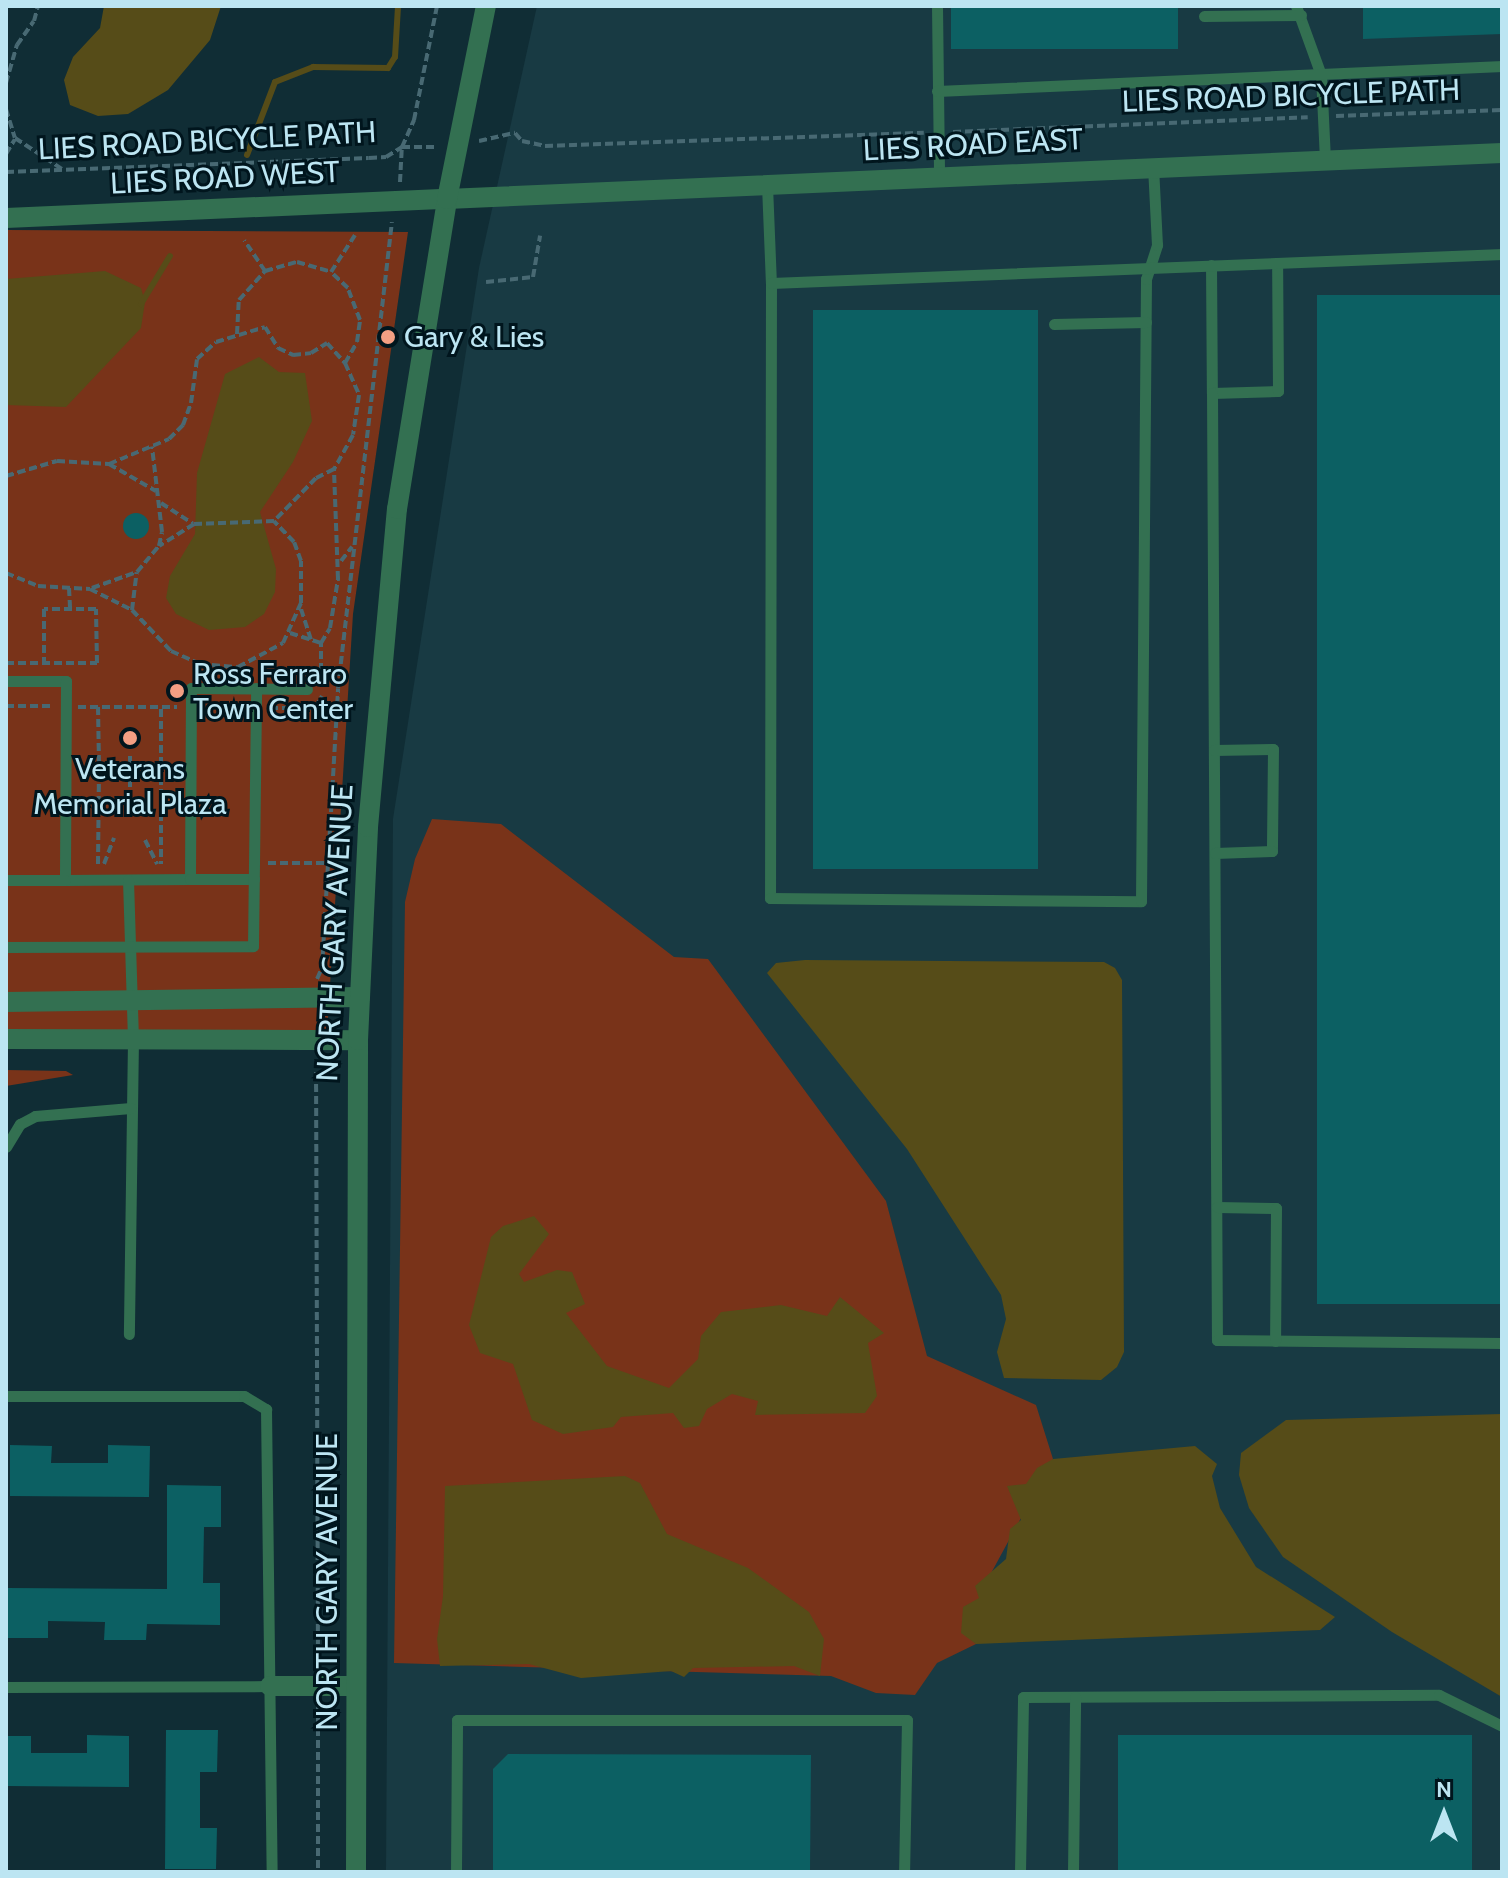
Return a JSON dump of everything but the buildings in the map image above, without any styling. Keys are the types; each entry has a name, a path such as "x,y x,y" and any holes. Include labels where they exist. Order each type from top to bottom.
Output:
{"street":[{"name":"NORTH GARY AVENUE","path":"356,1872 358,1040 388,576 447,199 486,6"},
{"name":"LIES ROAD EAST","path":"447,199 1502,153"},
{"name":"LIES ROAD WEST","path":"6,218 447,199"},
{"path":"6,1002 360,997"},
{"path":"6,1039 358,1040"},
{"path":"270,1686 356,1686"}],"lane":[{"path":"937,6 939,176"},
{"path":"1204,16 1299,11 1321,75 1325,160"},
{"path":"937,91 1502,66"},
{"path":"767,185 771,283 770,898 1141,901 1146,322 1150,268 1157,245 1153,167"},
{"path":"771,283 1502,254"},
{"path":"1212,393 1278,391 1277,263"},
{"path":"1211,265 1217,1340 1502,1343"},
{"path":"1054,324 1146,322"},
{"path":"6,681 66,681 65,880"},
{"path":"190,879 191,688 307,689"},
{"path":"6,947 253,946 256,688"},
{"path":"1214,750 1273,749 1272,851 1215,853"},
{"path":"6,880 254,879"},
{"path":"128,880 133,1039 129,1334"},
{"path":"6,1147 20,1124 35,1116 131,1108"},
{"path":"1217,1207 1276,1208 1275,1341"},
{"path":"6,1396 244,1396 266,1409 272,1872"},
{"path":"6,1687 270,1686"},
{"path":"1020,1872 1023,1697 1439,1695 1502,1726"},
{"path":"1073,1872 1075,1697"},
{"path":"456,1872 457,1720 907,1720 904,1872"}],"path":[{"path":"6,83 17,45 34,21 38,6"},
{"name":"LIES ROAD BICYCLE PATH","path":"6,172 369,158 405,152 437,6"},
{"path":"6,109 15,138 64,170"},
{"name":"LIES ROAD BICYCLE PATH","path":"511,135 545,146 1502,110"},
{"path":"6,154 15,138"},
{"path":"331,272 355,235"},
{"path":"486,282 533,277 540,236"},
{"path":"244,240 265,271"},
{"path":"317,984 352,547 385,320 388,241"},
{"path":"237,334 239,300 265,271 297,262 331,272 348,288 360,320 357,342 345,363"},
{"path":"6,468 13,470 57,461 109,464 152,447 183,425 197,359 207,347 237,334 265,327 278,348 293,355 311,353 327,343 345,363 359,395 358,419 348,452 334,469 316,478 274,521 264,525 194,524 161,503"},
{"path":"152,447 161,503 159,546"},
{"path":"109,464 158,492"},
{"path":"334,469 338,571"},
{"path":"6,476 13,470"},
{"path":"90,589 132,610 171,651 200,664 238,667 261,658 290,633 300,607 305,582 301,561 294,542 274,521"},
{"path":"6,573 38,586 90,589 137,572 159,546 194,524"},
{"path":"322,688 321,643 330,628 342,555 352,547"},
{"path":"132,610 137,572"},
{"path":"69,588 70,608"},
{"path":"300,607 311,639"},
{"path":"6,663 44,663 97,663 96,609 44,609 44,663"},
{"path":"290,633 321,643"},
{"path":"6,706 315,708"},
{"path":"98,707 101,864 114,838"},
{"path":"145,840 159,864 161,707"},
{"path":"130,756 130,787"},
{"path":"99,765 161,765"},
{"path":"316,1058 318,1667"},
{"path":"318,1705 318,1872"}],"shaded area":[{"path":"104,6 221,6 210,40 168,90 128,114 98,116 70,105 64,80 73,57 100,28"},
{"path":"537,6 1502,6 1502,1872 386,1872 393,819 479,268"},
{"name":"Ross Ferraro Town Center","path":"6,230 408,232 353,614 327,1034 6,1032"},
{"path":"105,271 141,288 145,302 141,328 66,407 6,405 6,279"},
{"path":"259,357 279,372 305,373 312,421 293,462 260,512 276,569 275,592 264,614 245,627 209,630 176,614 166,598 170,576 195,534 197,473 225,374"},
{"path":"432,819 501,824 674,957 708,959 886,1201 927,1356 1036,1405 1053,1459 989,1577 976,1644 937,1663 915,1695 876,1693 831,1676 394,1663 405,902 415,859"},
{"path":"805,960 1104,962 1115,968 1122,980 1124,1352 1117,1367 1101,1380 1004,1378 997,1352 1006,1319 1001,1295 907,1149 767,973 776,963"},
{"path":"6,1070 66,1071 73,1075 6,1086"},
{"path":"534,1216 549,1234 519,1274 524,1282 557,1270 572,1272 585,1304 566,1313 607,1366 669,1388 698,1359 701,1336 721,1312 781,1305 827,1316 840,1297 884,1333 868,1343 877,1396 865,1413 755,1415 758,1401 732,1394 707,1409 699,1426 684,1428 673,1413 621,1417 613,1427 563,1434 532,1420 513,1364 480,1353 469,1325 491,1237 503,1226"},
{"path":"1502,1414 1502,1697 1392,1632 1283,1557 1249,1508 1239,1475 1241,1453 1286,1420"},
{"path":"1195,1446 1217,1464 1212,1476 1220,1508 1256,1567 1335,1617 1320,1630 976,1644 961,1633 963,1607 979,1598 975,1586 1006,1559 1010,1529 1021,1520 1007,1486 1026,1484 1037,1468 1053,1459"},
{"path":"625,1476 640,1483 667,1534 748,1568 809,1612 824,1639 820,1676 794,1666 693,1668 684,1677 671,1671 581,1678 529,1664 440,1666 437,1639 443,1596 445,1486"}],"waterway":[{"path":"247,155 275,82 313,67 388,68 395,57 398,6"},
{"path":"141,304 170,256"}],"place":[{"name":"Gary & Lies","path":"388,337"},
{"name":"Ross Ferraro Town Center","path":"177,691"},
{"name":"Veterans Memorial Plaza","path":"130,738"}]}
